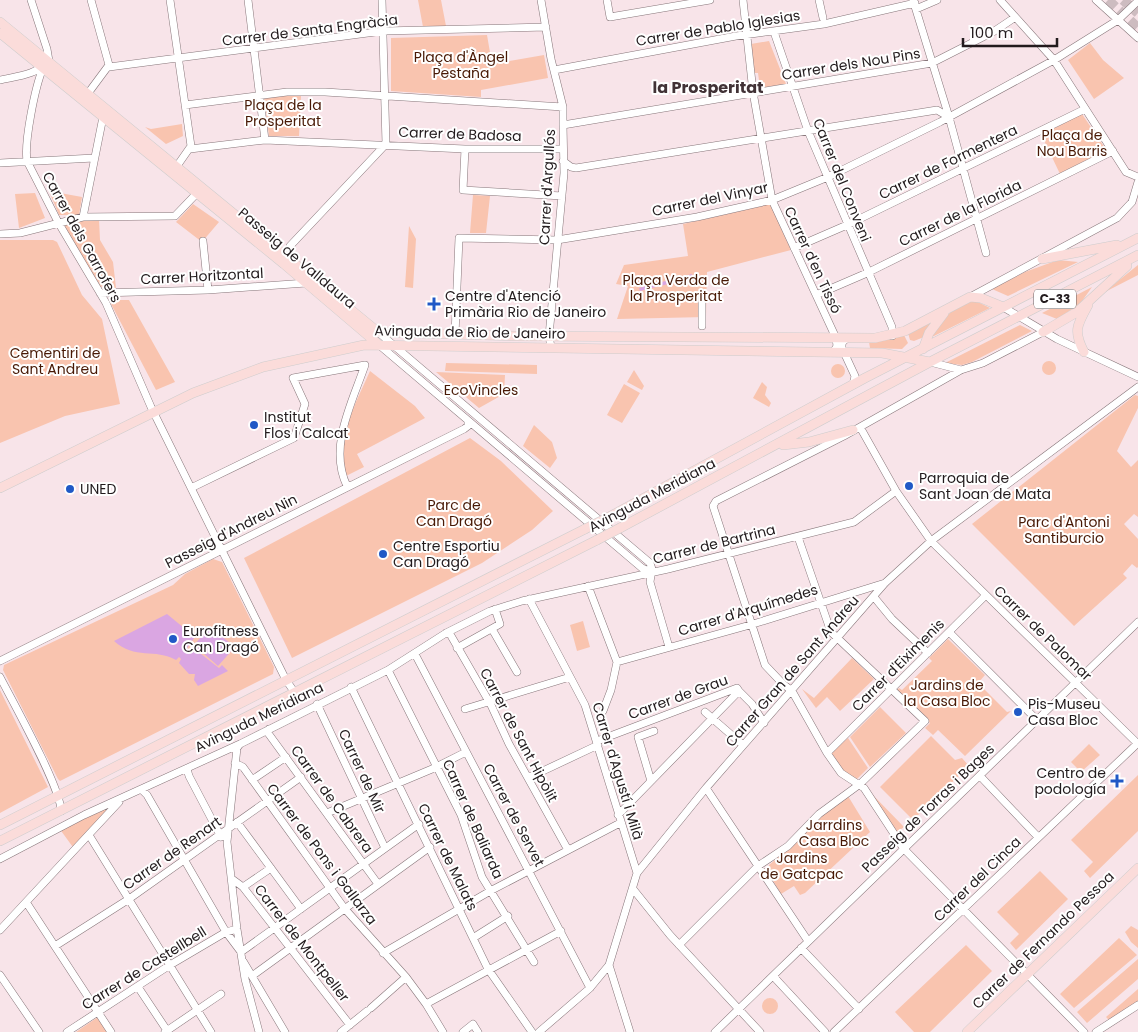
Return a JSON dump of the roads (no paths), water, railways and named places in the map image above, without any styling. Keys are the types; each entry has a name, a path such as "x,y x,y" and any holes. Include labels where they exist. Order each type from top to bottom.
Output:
{"main road":[{"name":"Passeig de Valldaura","path":"0,22 86,97 218,198 381,336"},
{"name":"Passeig de Valldaura","path":"0,32 46,64"},
{"name":"Passeig de Valldaura","path":"86,97 103,117 306,283 381,336"},
{"path":"1042,259 1135,240"},
{"name":"Avinguda Meridiana","path":"0,825 608,517 853,385 1135,240"},
{"path":"1044,332 1078,312 1096,292 1138,256"},
{"name":"Avinguda Meridiana","path":"0,841 597,540 930,362 1138,256"},
{"path":"1084,352 1077,338 1076,329 1096,292"},
{"path":"970,297 981,298 1003,307"},
{"name":"Avinguda de Rio de Janeiro","path":"0,488 193,393 263,367 356,346 381,336 847,338 892,336 904,332 970,297"},
{"path":"923,349 929,333 948,308"},
{"name":"Avinguda de Rio de Janeiro","path":"381,336 391,344 838,351 882,353 930,362"},
{"path":"775,446 808,442 857,428"},
{"name":"Carrer de Fernando Pessoa","path":"968,1032 1138,868"}],"street":[{"path":"0,80 32,73 46,64 47,48 31,0"},
{"path":"86,97 109,68 91,0"},
{"path":"163,165 177,166 190,149 170,0"},
{"path":"248,0 265,140"},
{"path":"287,255 290,246 386,144 382,0"},
{"name":"Carrer d'Argullós","path":"541,0 563,107 564,125 562,196 549,336 551,347"},
{"path":"606,0 610,17 710,0"},
{"name":"Carrer d'en Tissó","path":"743,0 747,30 745,34 753,92 772,200 836,338"},
{"path":"819,0 823,18"},
{"name":"Carrer de Pablo Iglesias","path":"554,70 745,34 774,32 824,24 937,0"},
{"path":"1000,0 1014,18 1054,60 1126,172 1138,177"},
{"path":"1096,0 1138,38"},
{"name":"Carrer del Vinyar","path":"455,335 459,238 557,240 698,217 772,200 828,177 949,117 1054,60 1118,20 1137,1"},
{"path":"915,4 949,117 986,253"},
{"name":"Carrer dels Nou Pins","path":"564,125 932,63 993,32 1014,18"},
{"name":"Carrer de Santa Engràcia","path":"109,68 383,31 546,27"},
{"name":"Carrer del Conveni","path":"774,32 808,131 867,273 892,327 892,336"},
{"name":"Carrer dels Garrofers","path":"46,64 39,78 26,150 27,161 58,222 100,293 153,412 286,680"},
{"path":"185,105 287,92 385,95 563,107"},
{"name":"Carrer de Formentera","path":"794,248 847,225 1085,109"},
{"path":"563,161 576,168 937,110 949,117"},
{"path":"83,217 103,117"},
{"name":"Carrer de Badosa","path":"190,149 265,140 465,149 563,149"},
{"path":"465,149 463,190 562,196"},
{"name":"Carrer de la Florida","path":"816,295 867,273 1113,151"},
{"path":"0,163 94,158"},
{"path":"970,297 1123,213 1132,202 1138,182"},
{"path":"0,234 20,233 83,217 175,216 196,192"},
{"name":"Passeig de Valldaura","path":"196,192 218,198"},
{"path":"203,241 208,290"},
{"name":"Carrer Horitzontal","path":"100,293 208,290 306,283"},
{"path":"702,293 702,326"},
{"path":"1003,307 1044,332 1138,377"},
{"path":"1044,332 982,363 961,370 857,428 716,501 713,506 750,625 765,665 792,691 826,753 841,773 860,784 904,849 1084,1032"},
{"name":"Passeig de Valldaura","path":"381,336 468,421 642,568 651,572"},
{"path":"836,338 838,351 855,374 853,385"},
{"path":"838,351 847,338"},
{"path":"391,344 647,560 652,566 650,582 669,647"},
{"path":"930,362 961,370"},
{"path":"191,488 294,438 306,404 293,378 364,365 343,428 340,466 347,486"},
{"name":"Carrer Gran de Sant Andreu","path":"539,1032 590,988 609,965 637,873 706,788 885,583 931,541 1138,388"},
{"path":"468,421 473,420 488,431 494,431"},
{"name":"Passeig d'Andreu Nin","path":"0,660 464,429 468,426 468,421"},
{"name":"Carrer de Palomar","path":"857,428 896,491 931,541 1138,744"},
{"name":"Carrer de Bartrina","path":"529,599 727,554 854,522 896,491"},
{"path":"679,945 758,866 788,846 819,814 860,784 925,721 831,632 798,537"},
{"name":"Carrer d'Arquímedes","path":"617,662 750,625 885,583"},
{"path":"588,586 617,662 612,690 603,711"},
{"name":"Carrer d'Eiximenis","path":"826,753 986,595"},
{"path":"874,597 892,619 928,653"},
{"name":"Avinguda Meridiana","path":"0,859 84,815 123,799 240,744 388,670 446,633 495,609 529,599"},
{"name":"Carrer d'Agustí i Milà","path":"529,599 585,705 637,873"},
{"path":"457,648 500,624 495,609"},
{"name":"Passeig de Torras i Bages","path":"714,1032 1138,622"},
{"path":"492,628 517,672"},
{"path":"949,632 1037,720"},
{"name":"Carrer de Sant Hipòlit","path":"446,633 489,702 568,850"},
{"name":"Carrer de Servet","path":"415,654 590,988"},
{"name":"Carrer de Baliarda","path":"388,670 461,815 482,877 508,916 534,962"},
{"path":"0,677 58,796 61,811"},
{"path":"465,709 570,677"},
{"name":"Avinguda Meridiana","path":"286,680 295,693"},
{"name":"Carrer de Malats","path":"351,687 397,783 430,846 488,969 532,1032"},
{"name":"Carrer de Grau","path":"528,778 598,743 737,688 752,704 764,723"},
{"name":"Carrer de Grau","path":"383,953 492,890 568,850 619,819 651,781 739,691"},
{"name":"Carrer de Mir","path":"317,704 385,848"},
{"path":"706,712 744,745"},
{"name":"Carrer de Cabrera","path":"268,729 268,733 378,884"},
{"path":"651,781 638,737 654,731"},
{"path":"240,744 237,748 235,763 228,842 236,929 245,981 259,1032"},
{"name":"Carrer del Cinca","path":"834,1032 1138,744"},
{"path":"327,813 466,752"},
{"path":"252,780 286,757"},
{"name":"Carrer de Pons i Gallarza","path":"235,763 243,767 345,909 406,978 426,1004 443,1032"},
{"path":"187,769 219,835 228,842"},
{"path":"980,776 1038,837"},
{"name":"Carrer de Renart","path":"55,946 129,899 301,777"},
{"path":"706,788 808,941"},
{"path":"142,790 147,795 285,1032"},
{"path":"0,930 123,799"},
{"path":"238,822 301,909"},
{"path":"241,955 274,928 419,824"},
{"path":"89,835 211,1032"},
{"path":"252,976 430,846"},
{"path":"243,887 271,868"},
{"name":"Carrer de Montpeller","path":"232,879 243,887 350,1025"},
{"path":"633,889 679,945 760,1032"},
{"path":"26,902 111,1032"},
{"path":"473,938 508,916"},
{"name":"Carrer de Castellbell","path":"67,1032 170,965 226,932 236,929"},
{"path":"426,1004 560,931"},
{"path":"801,948 859,1008"},
{"path":"609,965 630,1032"},
{"path":"0,975 39,1032"},
{"path":"772,976 824,1032"},
{"path":"341,1032 406,978"},
{"path":"138,986 166,1032 221,994"},
{"path":"1096,1032 1138,1005"},
{"path":"463,1032 473,1024 478,1032"}],"tunnel":[{"path":"1108,0 1138,28"},
{"path":"1123,0 1138,13"}],"place":[{"name":"Centre d'Atenció Primària Rio de Janeiro","path":"434,304"},
{"name":"Institut Flos i Calcat","path":"254,425"},
{"name":"Parroquia de Sant Joan de Mata","path":"909,486"},
{"name":"UNED","path":"70,489"},
{"name":"Centre Esportiu Can Dragó","path":"383,554"},
{"name":"Eurofitness Can Dragó","path":"173,639"},
{"name":"Pis-Museu Casa Bloc","path":"1018,712"},
{"name":"Centro de podología","path":"1117,781"}],"district":[{"name":"la Prosperitat","path":"708,87"}],"park label":[{"name":"Plaça d'Àngel Pestaña","path":"461,66"},
{"name":"Plaça de la Prosperitat","path":"283,114"},
{"name":"Plaça de Nou Barris","path":"1072,144"},
{"name":"Plaça Verda de la Prosperitat","path":"676,288"},
{"name":"Cementiri de Sant Andreu","path":"55,362"},
{"name":"EcoVincles","path":"481,390"},
{"name":"Parc de Can Dragó","path":"454,514"},
{"name":"Parc d'Antoni Santiburcio","path":"1064,530"},
{"name":"Jardins de la Casa Bloc","path":"947,694"},
{"name":"Jarrdins Casa Bloc","path":"834,834"},
{"name":"Jardins de Gatcpac","path":"802,866"}]}
